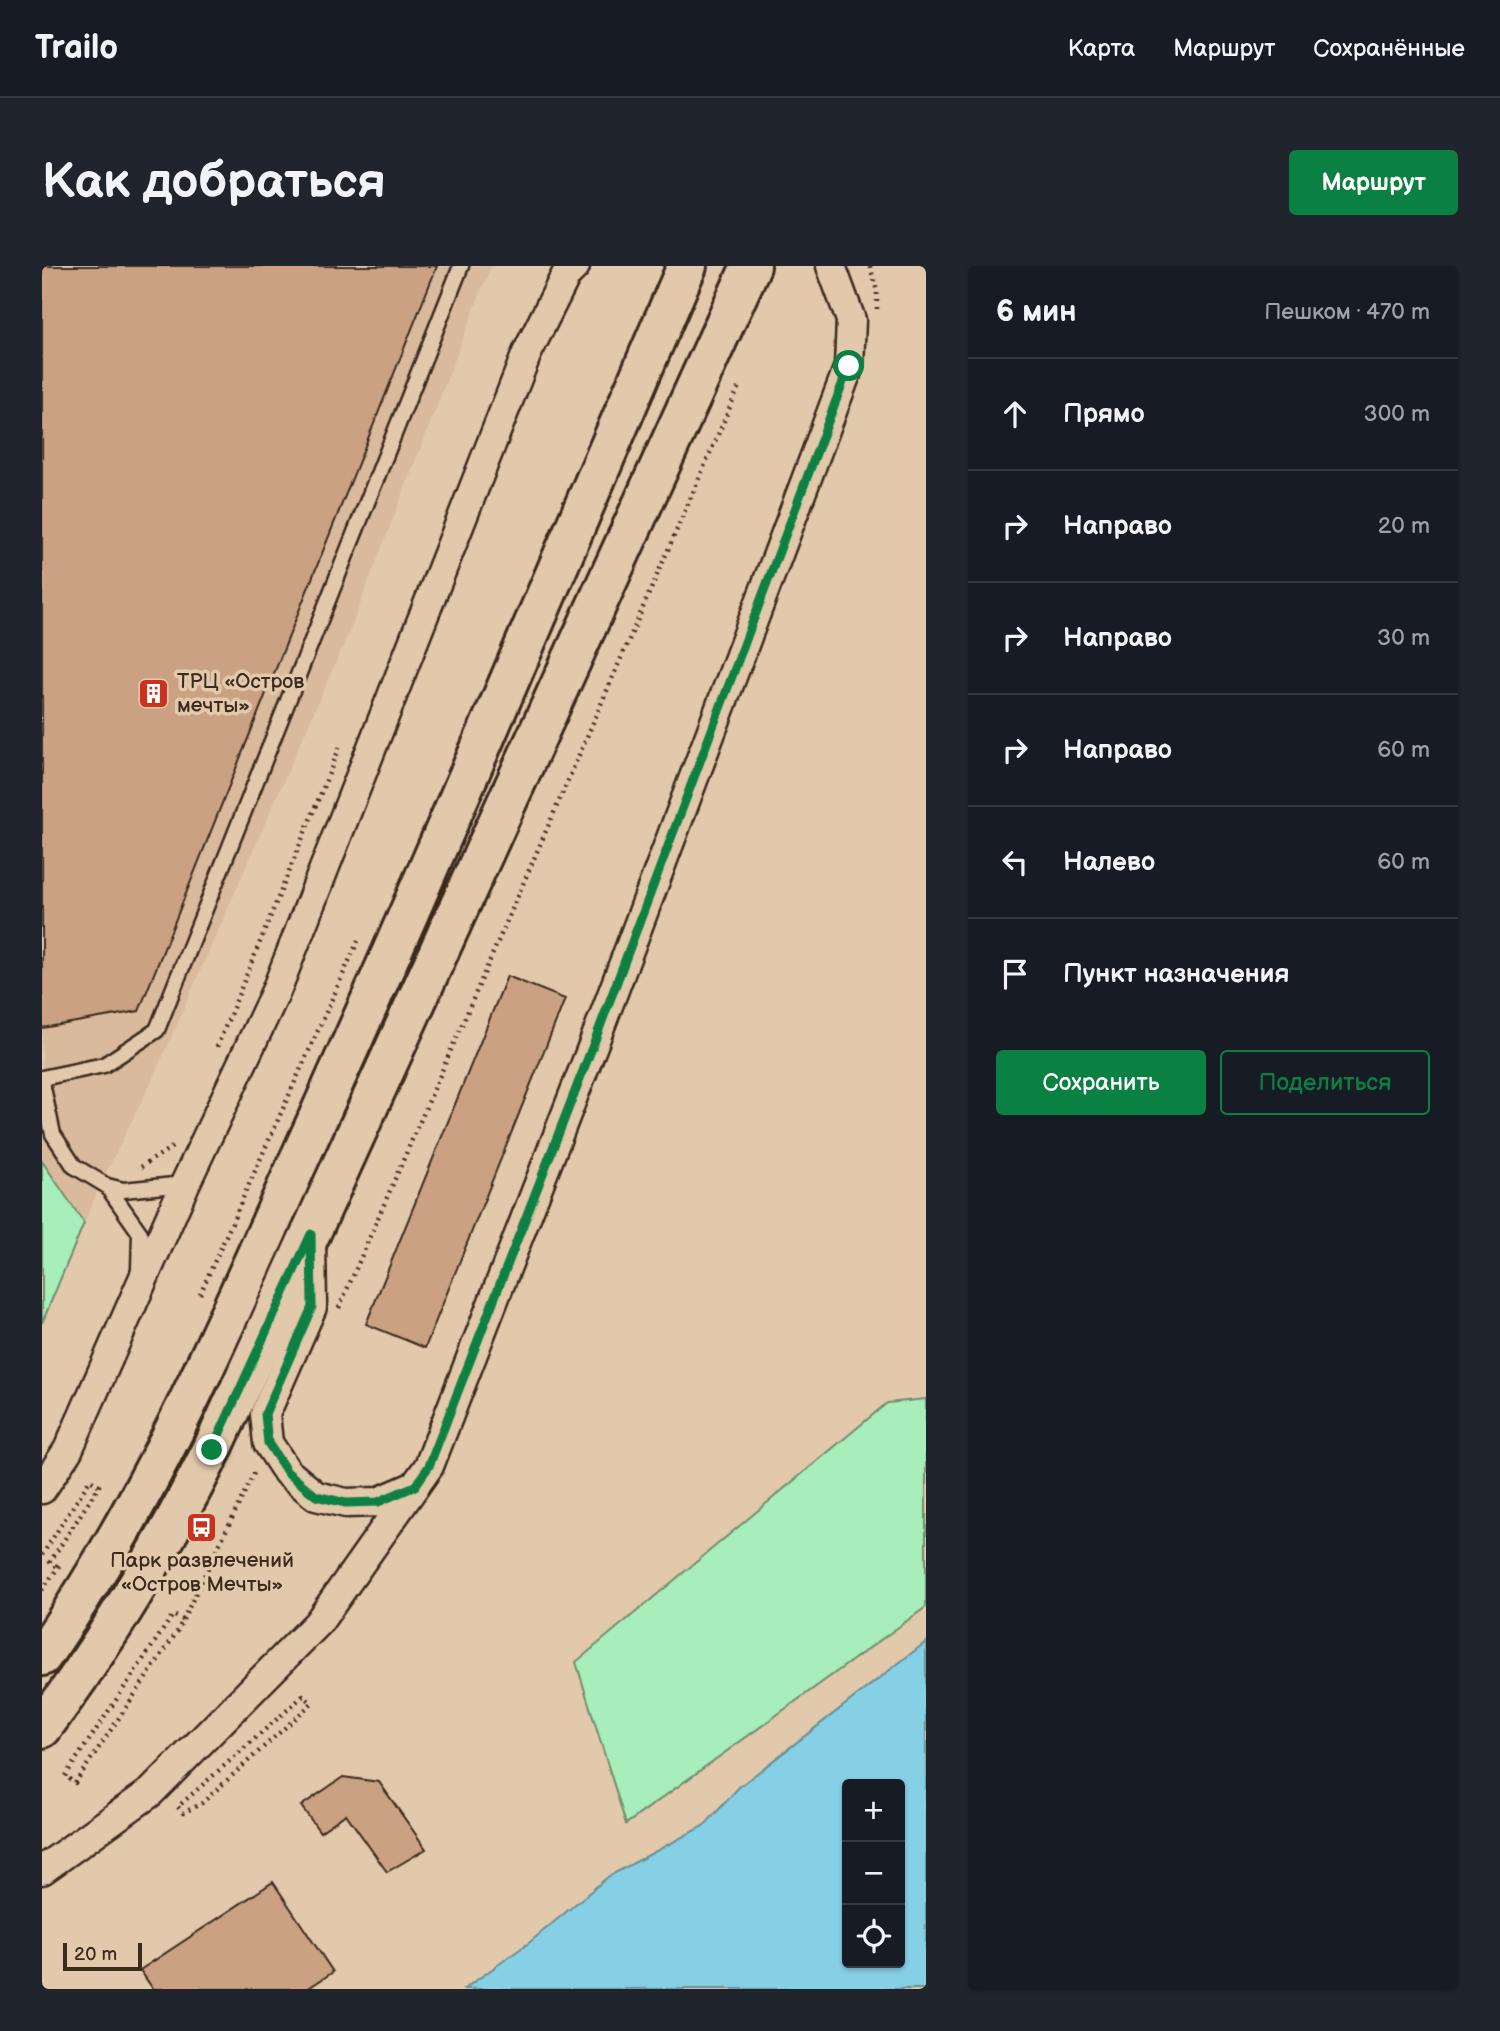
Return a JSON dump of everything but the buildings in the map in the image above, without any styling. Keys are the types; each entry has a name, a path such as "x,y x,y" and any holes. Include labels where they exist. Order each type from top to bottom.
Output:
{"main road":[{"path":"42,1656 116,1541 203,1372 340,1069 687,266"},
{"path":"42,1728 117,1619 183,1508 240,1392 751,266"}],"street":[{"path":"42,1489 68,1450 186,1184 276,991 527,353 566,275 575,266"},
{"path":"42,1870 151,1792 318,1623 429,1466 595,1040 849,366 851,320 831,266"},
{"path":"311,1234 312,1307 265,1414 268,1443 287,1472 316,1496 346,1503 378,1502 415,1486"}],"lane":[{"path":"42,1078 104,1065 157,1030 461,266"},
{"path":"42,1083 53,1134 74,1166 107,1186 123,1191 186,1184"},
{"path":"107,1186 140,1233 139,1289"}],"path":[{"path":"335,1317 740,384"},
{"path":"130,1175 173,1146"},
{"path":"183,1620 173,1615 65,1776 75,1783 183,1620 261,1458"},
{"path":"42,1555 90,1480 99,1486 50,1562 58,1567"},
{"path":"177,1807 183,1813 202,1803 312,1703 303,1696 183,1802"}],"shaded area":[{"name":"ТРЦ «Остров мечты»","path":"42,266 491,266 350,630 156,1072 101,1183 42,1323"}],"green space":[{"path":"42,1161 84,1223 42,1323"},
{"path":"926,1399 926,1607 626,1824 576,1662 887,1403"}],"water":[{"path":"926,1642 926,1989 464,1989 530,1942 609,1876 705,1825 739,1787"}],"place":[{"name":"ТРЦ «Остров мечты»","path":"154,693"},
{"name":"Парк развлечений «Остров Мечты»","path":"202,1528"}],"route":[{"path":"212,1450 311,1234 312,1307 265,1414 268,1443 287,1472 316,1496 346,1503 378,1502 415,1486 429,1466 595,1040 814,451 849,366"}]}
